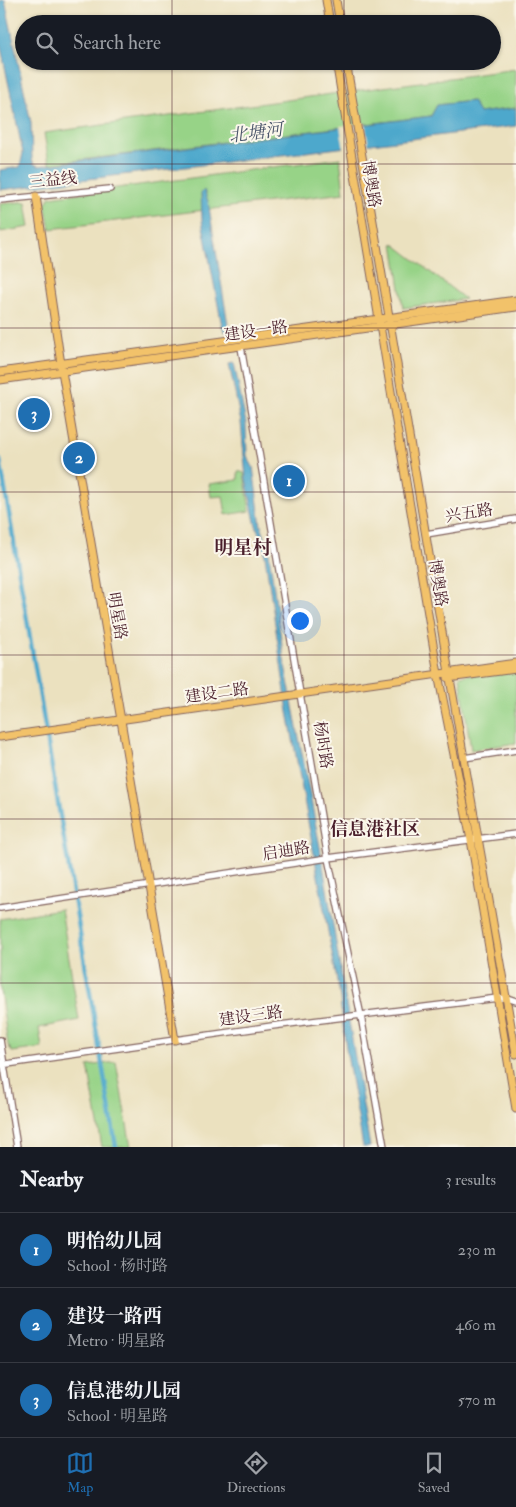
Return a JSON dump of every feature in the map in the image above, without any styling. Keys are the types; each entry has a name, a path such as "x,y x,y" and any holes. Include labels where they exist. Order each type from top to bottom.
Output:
{"main road":[{"path":"326,0 328,15"},
{"path":"336,0 338,15"},
{"name":"博奥路","path":"338,70 438,674 471,840 516,1109"},
{"name":"博奥路","path":"347,70 392,326 449,676 480,839 516,1054"},
{"name":"明星路","path":"36,196 61,367 175,1040"},
{"name":"建设一路","path":"0,380 61,367 516,300"},
{"name":"建设一路","path":"0,372 241,347 516,307"},
{"path":"449,676 516,664"},
{"path":"438,674 449,676 516,669"},
{"name":"建设二路","path":"0,737 285,698 438,674"}],"street":[{"name":"三益线","path":"0,200 110,189"},
{"name":"杨时路","path":"241,347 326,858 362,1016 384,1147"},
{"name":"兴五路","path":"426,534 516,519"},
{"path":"464,758 516,750"},
{"name":"启迪路","path":"0,908 326,858 516,834"},
{"name":"建设三路","path":"2,1065 175,1040 498,998 516,1000"},
{"path":"0,1040 2,1065 16,1147"}],"green space":[{"path":"516,69 516,108 479,113 472,101 437,105 431,116 49,164 44,133"},
{"path":"340,158 344,193 50,229 45,204 50,197"},
{"path":"26,202 30,227 0,232 0,204"},
{"path":"393,243 465,299 403,308"},
{"path":"238,471 244,473 250,511 226,515 223,496 211,497 209,484 238,480"},
{"path":"516,668 516,743 471,750 460,676"},
{"path":"61,909 79,1020 39,1028 42,1048 12,1052 8,1045 0,989 0,919"},
{"path":"116,1062 131,1147 102,1147 88,1066"}],"water":[{"path":"0,0 5,0 15,47 15,70 20,70 31,123 32,159 34,164 39,166 431,116 437,105 472,101 479,113 516,108 516,126 0,190 0,170 20,167 23,153 0,43"},
{"path":"204,190 208,201 229,331 225,332 222,326 202,221 201,193"},
{"path":"234,363 246,423 247,456 253,467 261,526 268,546 284,660 320,847 370,1147 363,1147 347,1054 340,997 288,712 264,549 255,522 246,479 241,422 229,364"}],"pier":[{"path":"365,123 369,147 344,150 340,126"}],"waterway":[{"path":"0,460 116,1147"}],"place":[{"name":"信息港幼儿园","path":"34,414"},
{"name":"建设一路西","path":"79,458"},
{"name":"明怡幼儿园","path":"289,481"}],"district":[{"name":"明星村","path":"243,548"},
{"name":"信息港社区","path":"375,829"}],"water label":[{"name":"北塘河","path":"256,133"}]}
